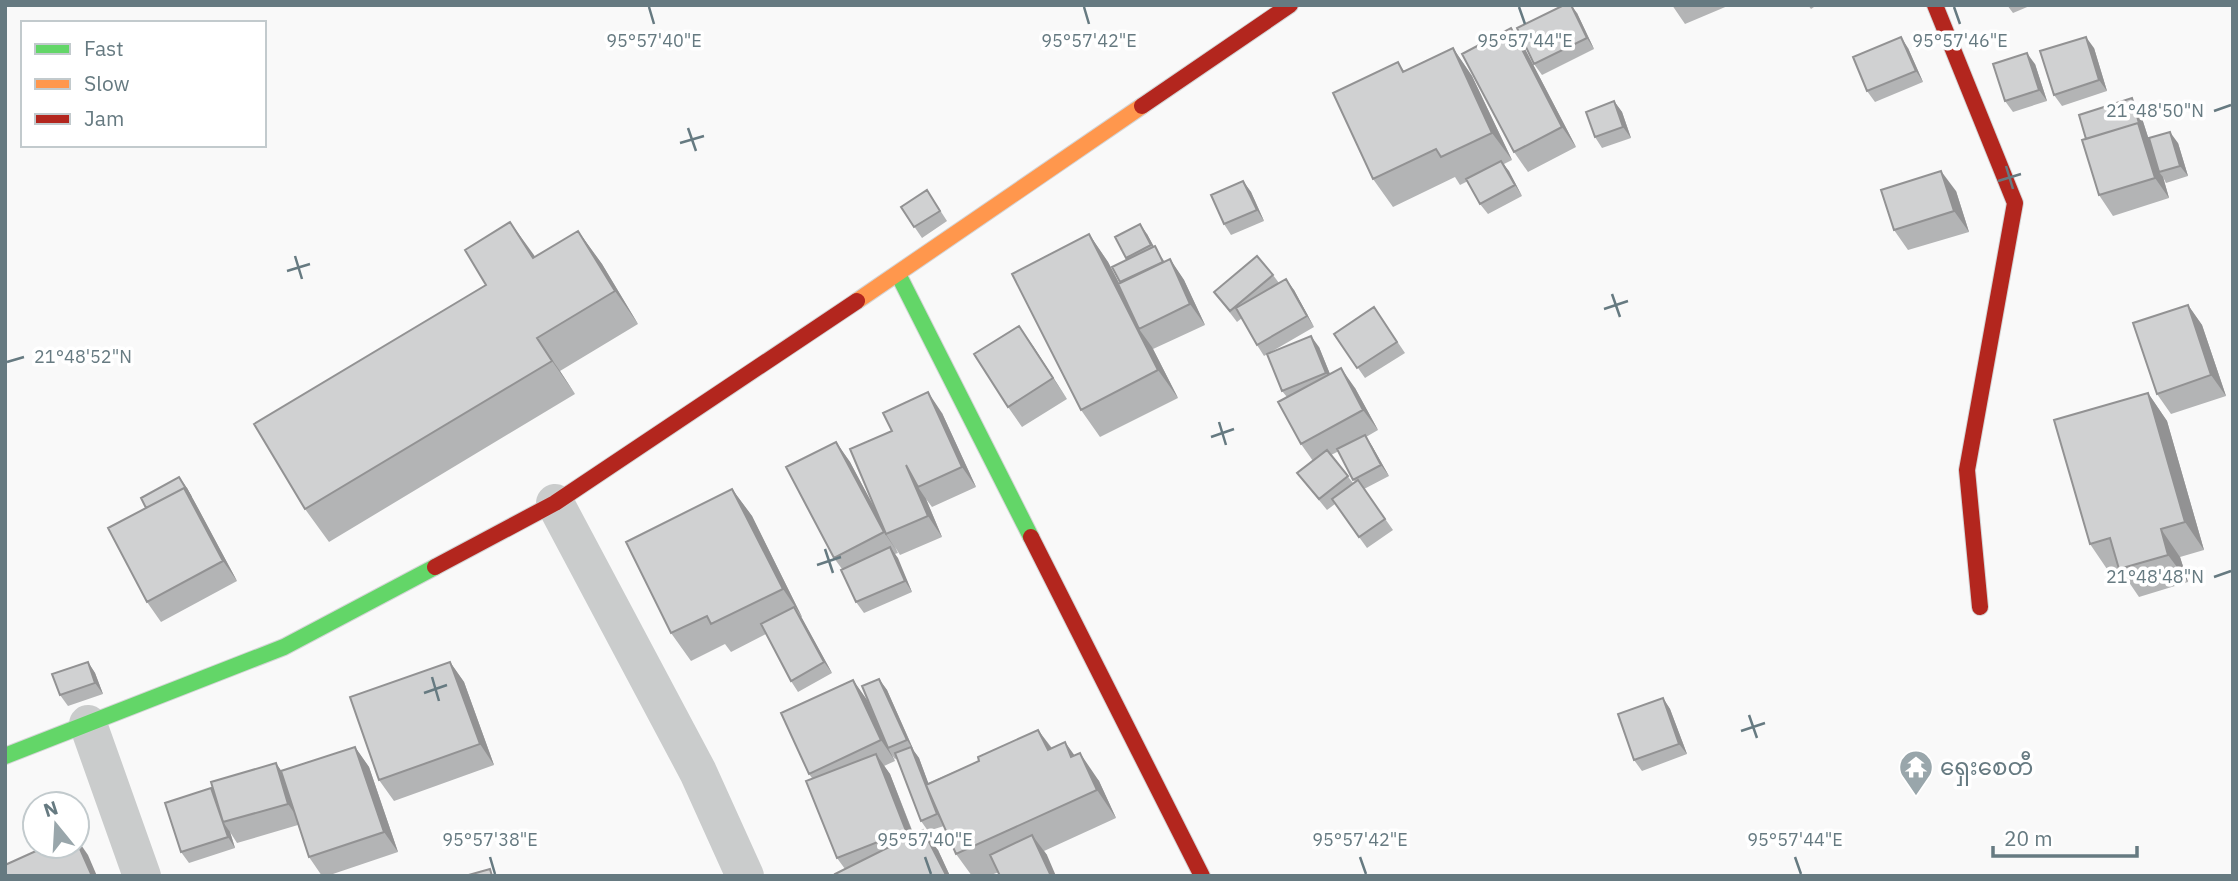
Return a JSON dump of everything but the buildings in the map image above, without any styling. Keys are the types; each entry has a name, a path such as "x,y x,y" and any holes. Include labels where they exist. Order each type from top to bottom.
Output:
{"main road":[{"path":"5,757 284,647 555,503 898,274 1290,5"},
{"path":"1935,5 2015,203 1967,470 1980,607"},
{"path":"898,274 1202,876"}],"street":[{"path":"555,503 698,772 745,876"},
{"path":"88,724 142,876"}],"traffic: fast":[{"path":"898,274 1031,537"},
{"path":"5,756 284,647 435,567"}],"traffic: slow":[{"path":"857,301 1142,106"}],"traffic: jam":[{"path":"1142,106 1290,5"},
{"path":"1935,5 2015,203 1967,470 1980,607"},
{"path":"435,567 555,503 857,301"},
{"path":"1031,537 1202,876"}],"place":[{"name":"ရှေးစေတီ","path":"1916,797"}]}
